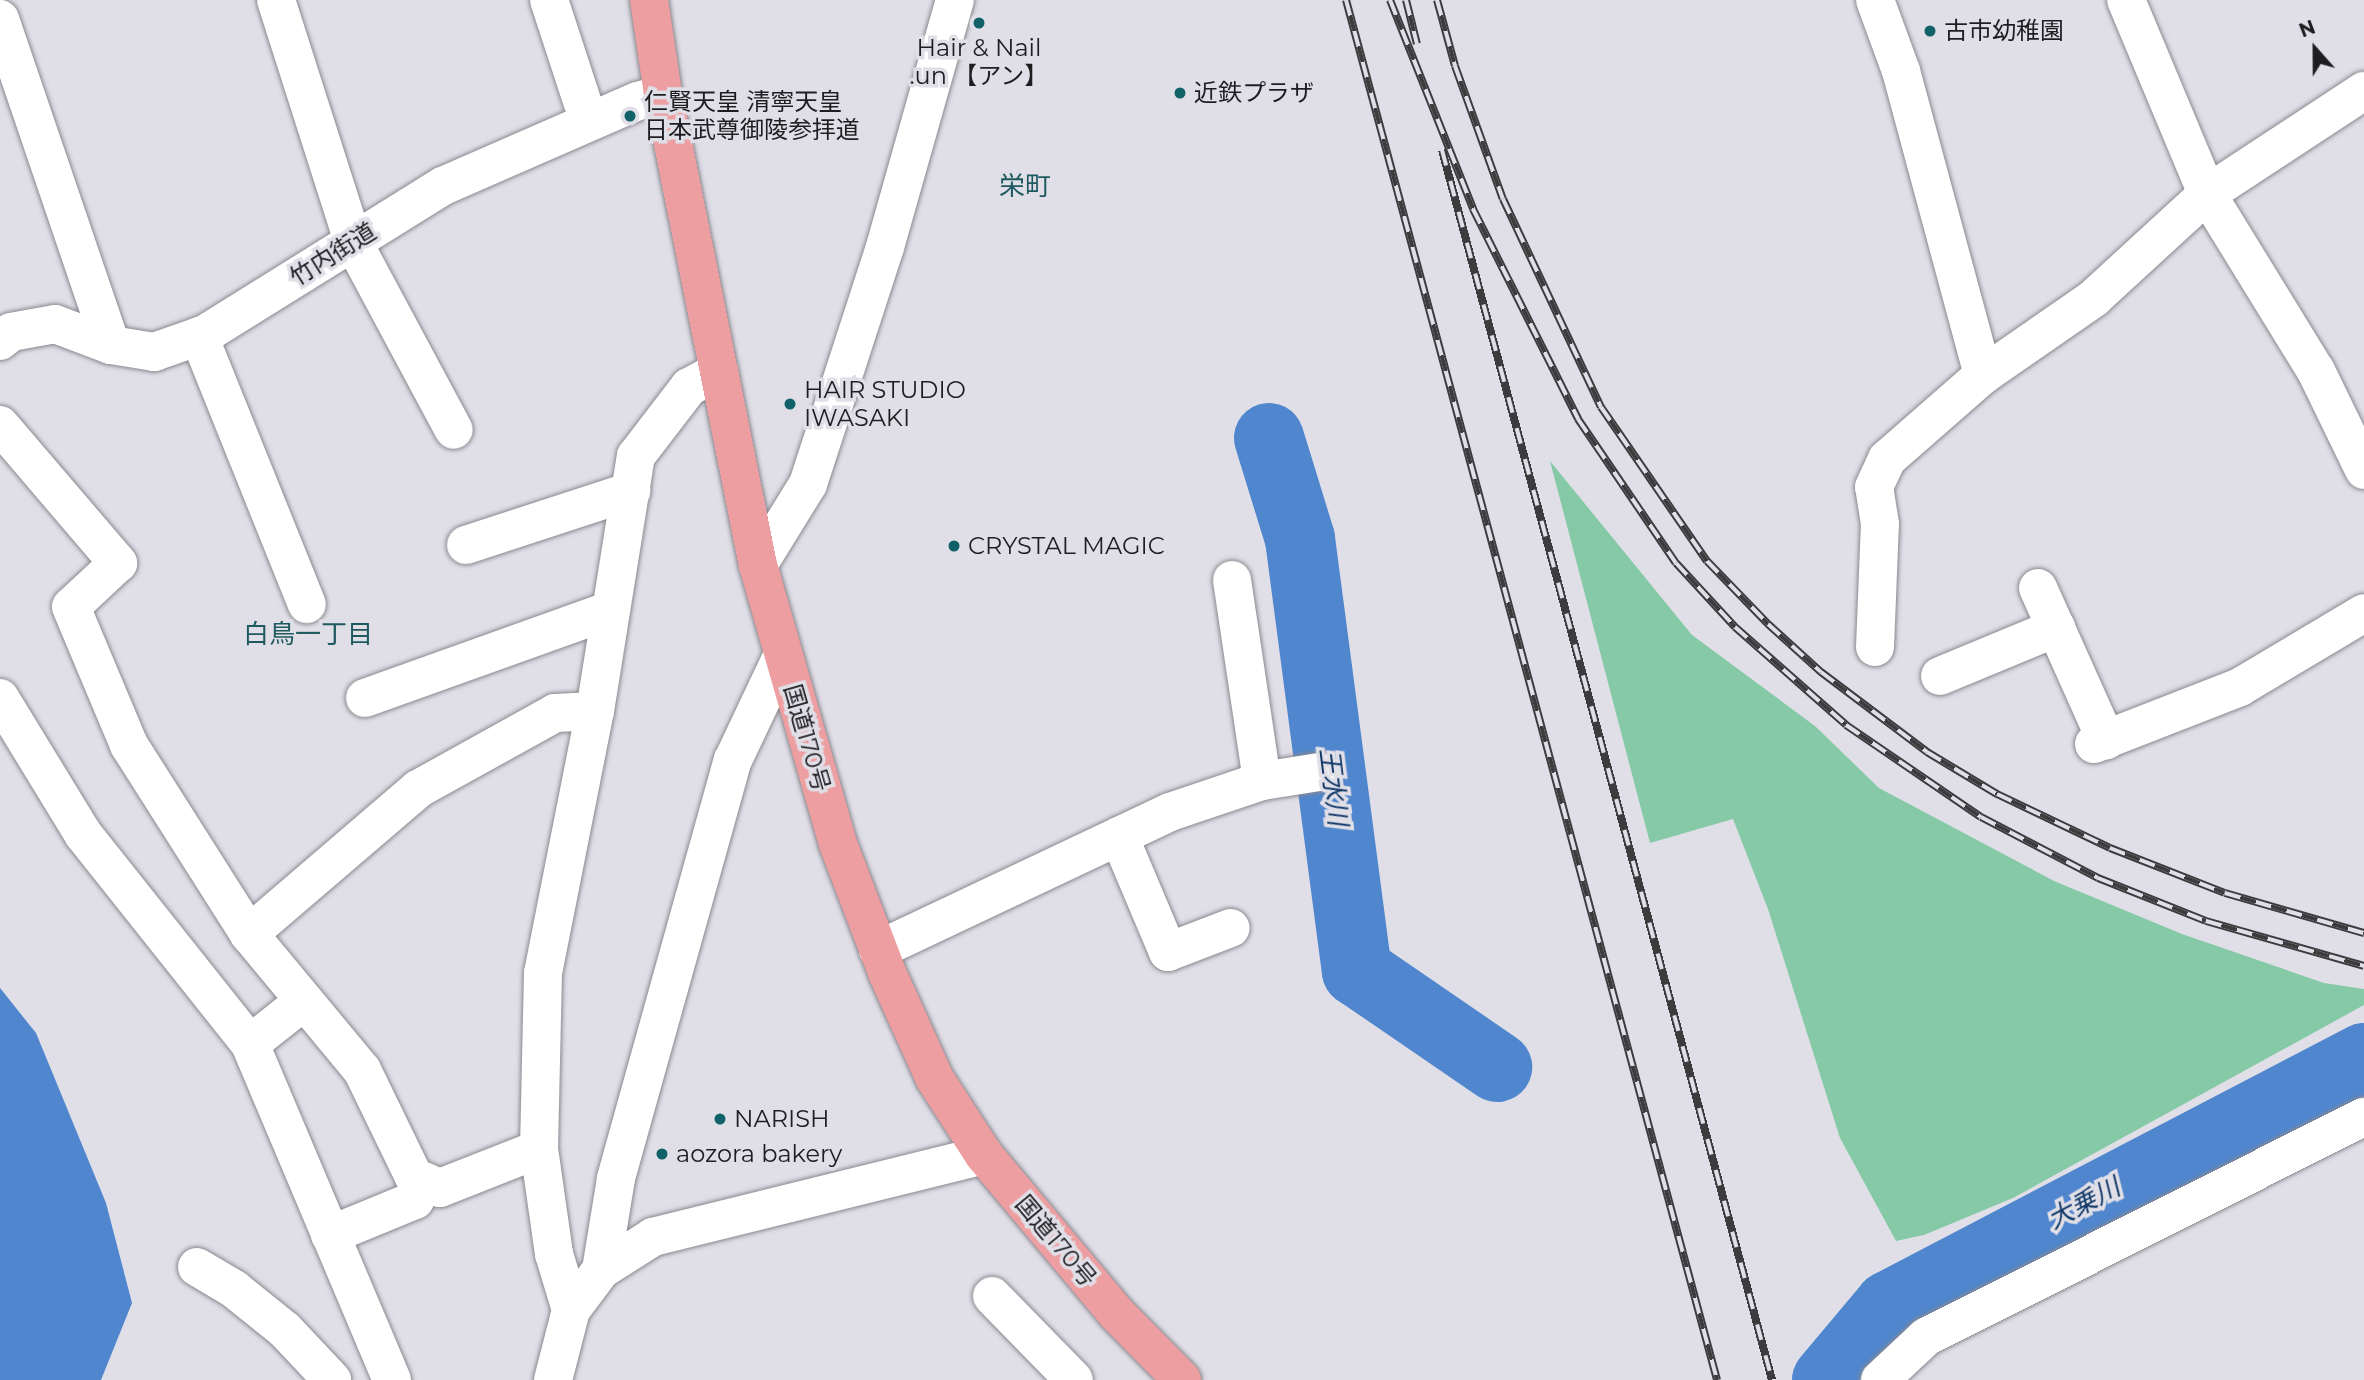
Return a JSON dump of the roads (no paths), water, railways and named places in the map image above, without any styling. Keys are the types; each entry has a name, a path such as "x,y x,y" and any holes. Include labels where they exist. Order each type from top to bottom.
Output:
{"highway":[{"name":"国道170号","path":"649,0 663,94 758,565 838,844 878,950 935,1079 984,1156 1116,1313 1182,1380"}],"street":[{"path":"276,0 353,242 453,430"},
{"path":"549,0 586,113"},
{"path":"758,565 808,484 885,247 955,0"},
{"path":"1875,0 1900,71 1983,375"},
{"path":"2126,0 2207,194 2316,370 2352,413 2364,470"},
{"path":"3,41 111,345"},
{"path":"1875,647 1880,524 1874,487 1887,459 1983,375 2094,298 2207,194 2364,91"},
{"name":"竹内街道","path":"0,341 10,332 55,324 111,345 154,352 199,336 443,186 586,113 663,94"},
{"path":"199,336 307,604"},
{"path":"571,1310 554,1254 539,1149 543,973 594,711 636,456 689,387 719,371"},
{"path":"0,425 118,563 71,607 129,746 249,934 362,1070 414,1177 440,1188 539,1149"},
{"path":"466,545 631,491"},
{"path":"1232,580 1262,781"},
{"path":"2038,588 2100,742 2240,687 2364,613"},
{"path":"365,698 611,610"},
{"path":"1940,676 2056,628"},
{"path":"601,1270 615,1178 733,760 783,654"},
{"path":"0,698 83,834 250,1044 392,1380"},
{"path":"249,934 418,789 555,713 594,711"},
{"path":"878,950 1119,835 1262,781 1319,772"},
{"path":"1119,835 1168,952 1231,928"},
{"path":"250,1044 304,1001"},
{"path":"1880,1380 1926,1337 2364,1117"},
{"path":"553,1380 571,1310 601,1270 653,1237 984,1156"},
{"path":"330,1235 415,1200 426,1182"},
{"path":"197,1267 234,1289 285,1330 332,1380"},
{"path":"992,1296 1074,1380"}],"water":[{"path":"0,988 36,1033 106,1203 132,1303 101,1380 0,1380"}],"waterway":[{"name":"王水川","path":"1269,438 1300,539 1357,971 1497,1067"},
{"name":"大乗川","path":"1827,1380 1889,1306 2364,1058"}],"railway":[{"path":"1346,0 1717,1380"},
{"path":"1390,0 1473,209 1578,419 1676,563 1735,627 1846,725 1981,817 2098,878 2206,921 2364,966"},
{"path":"1406,0 1417,44"},
{"path":"1437,0 1455,66 1503,199 1601,407 1707,561 1768,624 1821,672 1927,752 1997,794 2110,848 2225,893 2364,933"},
{"path":"1442,150 1772,1380"}],"place":[{"name":"Hair & Nail .un 【アン】","path":"979,23"},
{"name":"古市幼稚園","path":"1930,31"},
{"name":"近鉄プラザ","path":"1180,93"},
{"name":"仁賢天皇 清寧天皇 日本武尊御陵参拝道","path":"630,116"},
{"name":"HAIR STUDIO IWASAKI","path":"790,404"},
{"name":"CRYSTAL MAGIC","path":"954,546"},
{"name":"NARISH","path":"720,1119"},
{"name":"aozora bakery","path":"662,1154"}],"district":[{"name":"栄町","path":"1025,187"},
{"name":"白鳥一丁目","path":"308,635"}]}
